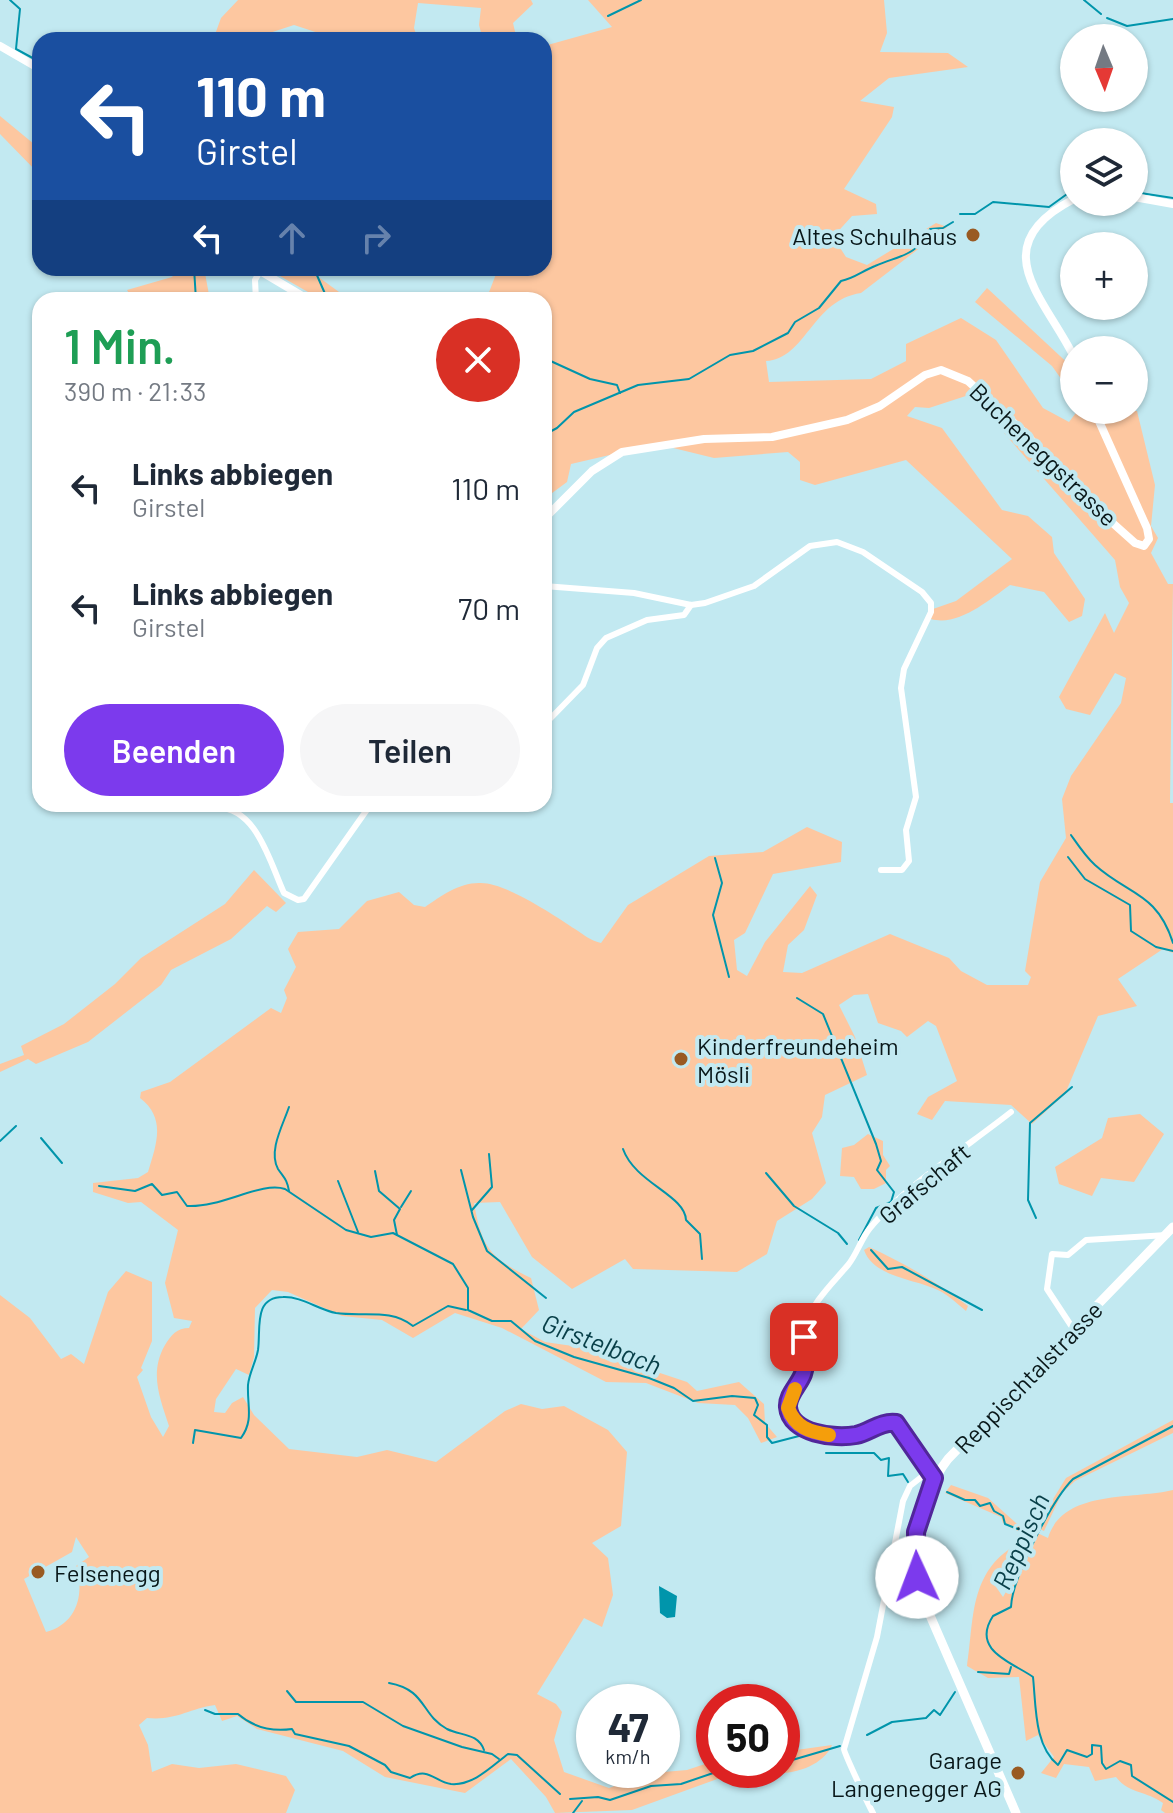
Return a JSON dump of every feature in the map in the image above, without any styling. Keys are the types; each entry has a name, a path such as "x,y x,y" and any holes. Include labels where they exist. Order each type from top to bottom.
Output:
{"main road":[{"name":"Reppischtalstrasse","path":"1016,1813 922,1597 915,1561 916,1532 932,1475 1170,1231"}],"street":[{"path":"0,46 32,64"},
{"path":"1148,200 1173,204"},
{"path":"1060,207 1036,230 1026,262 1032,288 1061,336"},
{"path":"267,276 295,292"},
{"name":"Bucheneggstrasse","path":"552,511 596,467 628,450 704,439 779,436 847,420 880,406 925,375 941,370 968,381 1027,435 1069,484 1135,543 1144,546 1149,539 1147,528 1100,424"},
{"path":"552,587 634,593 691,605 744,591 793,555 823,542 837,542 863,552 928,598 931,612 904,669 901,688 916,797 906,830 908,865 897,871 881,870"},
{"path":"552,717 583,685 597,648 606,638 647,620 684,615 691,605"},
{"path":"236,812 244,817 268,856 284,893 292,900 304,899 365,812"},
{"name":"Grafschaft","path":"932,1475 908,1435 896,1423 888,1422 856,1435 830,1435 804,1429 792,1419 788,1408 789,1397 804,1372 803,1331 823,1290 848,1265 870,1229 896,1203 1011,1112"},
{"path":"1074,1330 1047,1289 1052,1254 1068,1255 1086,1240 1170,1231"},
{"path":"873,1813 861,1783 845,1758 844,1749 877,1637 903,1501 914,1482 932,1475"}],"shaded area":[{"path":"238,0 531,0 533,4 513,23 515,32 481,32 481,8 418,3 415,32 315,32 294,25 273,32 216,32 221,18"},
{"path":"588,0 884,0 887,33 880,52 948,53 968,67 889,78 860,101 894,107 892,117 844,189 876,204 877,214 852,216 833,237 846,257 867,265 936,223 947,227 861,293 831,306 791,351 780,358 766,361 769,382 871,379 906,361 906,344 961,318 996,340 1043,408 1060,417 1060,424 1140,424 1155,485 1151,526 1158,538 1151,553 1168,584 1173,584 1170,803 1173,803 1173,953 1163,949 1118,979 1137,1006 1098,1016 1065,1094 1032,1124 1011,1105 945,1101 932,1120 917,1114 928,1097 957,1081 936,1026 928,1021 907,1037 901,1031 878,1023 868,994 854,995 839,1005 855,1037 867,1075 825,1095 822,1117 812,1133 826,1183 812,1199 777,1221 767,1254 737,1272 633,1269 625,1259 572,1289 532,1257 500,1202 474,1203 490,1250 506,1264 531,1278 539,1310 521,1329 545,1342 614,1352 624,1361 687,1382 697,1391 739,1382 764,1404 765,1423 777,1437 761,1443 748,1418 735,1405 698,1403 646,1383 606,1382 502,1328 455,1313 413,1338 382,1320 342,1316 288,1292 272,1290 255,1308 254,1357 249,1375 236,1369 216,1399 214,1412 225,1413 232,1403 243,1397 254,1415 289,1449 357,1457 387,1450 436,1462 505,1411 521,1404 542,1409 564,1406 608,1430 627,1452 621,1526 592,1543 608,1558 613,1595 602,1627 584,1618 537,1694 556,1704 562,1712 554,1740 564,1772 576,1776 576,1788 680,1788 680,1771 696,1767 696,1787 632,1810 555,1813 546,1797 511,1759 465,1793 385,1777 343,1751 257,1729 237,1716 222,1721 215,1705 174,1716 147,1718 139,1725 148,1745 152,1772 172,1764 199,1768 236,1764 286,1776 295,1790 286,1813 0,1813 0,1295 30,1318 61,1359 71,1354 84,1364 108,1292 126,1271 152,1282 152,1341 141,1368 143,1370 137,1377 151,1417 163,1437 169,1426 158,1386 160,1355 170,1338 178,1331 189,1328 192,1321 174,1318 165,1283 178,1230 141,1202 128,1203 93,1192 93,1183 138,1178 148,1172 157,1132 153,1114 140,1098 141,1092 170,1082 271,1008 281,1013 287,998 284,990 296,967 288,949 298,932 339,929 367,901 399,892 414,905 425,907 458,887 481,883 516,894 601,943 628,905 709,856 763,852 807,827 842,842 841,862 773,874 745,933 734,940 737,970 747,976 765,942 810,886 817,895 804,930 788,945 783,972 802,973 890,934 949,958 961,971 987,985 1028,985 1031,977 1025,971 1040,882 1066,838 1062,799 1071,776 1121,703 1126,678 1115,673 1090,715 1066,709 1059,697 1105,613 1114,633 1129,603 1120,587 1115,560 984,410 985,404 975,393 929,408 915,407 907,416 942,428 1002,510 1028,516 1052,537 1054,553 1085,599 1082,616 1069,622 1044,592 1010,585 962,616 931,619 933,609 956,601 1012,559 906,460 815,485 800,480 800,462 788,452 714,458 657,444 571,464 567,482 552,493 552,292 489,292 495,276 552,276 552,44 612,27","holes":["76,1537 89,1557 76,1566 79,1597 71,1615 57,1628 46,1632 24,1579 72,1552"]},
{"path":"0,116 32,142 32,167 0,134"},
{"path":"206,276 208,292 127,290 172,277"},
{"path":"280,276 317,276 339,292 308,292"},
{"path":"987,288 1060,356 1060,377 1052,366 975,302"},
{"path":"254,870 286,903 276,912 267,906 231,939 171,970 161,985 88,1042 36,1064 28,1059 0,1072 0,1064 24,1055 21,1046 64,1024 115,984 141,958 225,904"},
{"path":"1140,1114 1164,1134 1134,1182 1101,1178 1092,1196 1059,1184 1055,1167 1102,1138 1108,1118"},
{"path":"868,1134 883,1141 883,1155 890,1166 886,1170 886,1183 874,1189 861,1189 854,1177 840,1176 842,1148 854,1145"},
{"path":"869,1247 908,1266 944,1289 968,1306 966,1311 940,1291 877,1267 864,1250"},
{"path":"1173,1420 1173,1433 1075,1481 1062,1493 1044,1531 1036,1527 1066,1478"},
{"path":"951,1485 988,1498 1016,1523 1048,1538 1056,1522 1068,1511 1083,1504 1173,1490 1173,1813 1165,1813 1161,1810 1163,1803 1132,1790 1116,1777 1095,1781 1089,1767 1064,1764 1056,1778 1041,1773 1054,1757 1038,1735 1026,1741 1019,1677 988,1678 967,1666 976,1601 987,1572 1011,1548 1024,1553 1031,1539 1003,1523 1001,1517 945,1493","holes":["1011,1559 1020,1567 1003,1597 994,1584"]},
{"path":"832,1745 819,1761 800,1770 800,1749"}],"water":[{"path":"659,1586 677,1596 675,1617 667,1618 660,1613"}],"waterway":[{"path":"10,0 20,9 16,49 32,58"},
{"path":"608,16 641,0"},
{"path":"1084,0 1101,14"},
{"path":"1107,18 1127,26 1173,19"},
{"path":"1148,194 1173,198"},
{"path":"960,214 975,214 993,202 1049,207 1060,199"},
{"path":"552,431 574,412 638,385 689,379 730,355 753,351 788,333 795,322 819,308 841,281 907,254 919,245 930,229 943,228 953,222"},
{"path":"194,276 196,292"},
{"path":"317,276 324,292"},
{"path":"552,362 590,379 617,385 620,393"},
{"path":"1071,835 1095,865 1150,904 1159,914 1173,943"},
{"path":"1068,857 1085,879 1130,905 1131,931 1156,947 1173,951"},
{"path":"715,858 722,883 713,915 729,977"},
{"path":"797,998 823,1014 876,1144 881,1161 877,1170 894,1192 891,1202 876,1208 859,1240"},
{"path":"1036,1218 1028,1200 1030,1123 1072,1087"},
{"path":"289,1107 278,1138 275,1162 289,1191"},
{"path":"0,1141 16,1126"},
{"path":"41,1138 62,1163"},
{"path":"623,1149 638,1171 677,1203 686,1220 700,1234 702,1259"},
{"path":"472,1210 492,1187 489,1154"},
{"path":"461,1170 473,1217 487,1251 546,1298"},
{"path":"375,1171 379,1191 400,1209 394,1220 397,1235"},
{"path":"766,1173 794,1206 838,1233 847,1244"},
{"path":"338,1181 358,1232"},
{"name":"Girstelbach","path":"99,1186 135,1191 152,1184 162,1195 177,1192 187,1206 214,1203 264,1189 285,1189 346,1230 371,1237 393,1233 453,1264 468,1288 468,1310 492,1321 511,1321 535,1341 574,1357 649,1378 674,1388 693,1401 732,1396 755,1398 758,1405 754,1415 767,1425 767,1437 772,1443 799,1436"},
{"path":"401,1207 411,1191"},
{"path":"871,1250 888,1269 902,1267 982,1310"},
{"path":"193,1443 195,1430 241,1438 245,1431 249,1419 248,1385 258,1350 260,1316 267,1302 273,1298 296,1299 336,1313 386,1315 413,1326 448,1306 466,1310"},
{"name":"Reppisch","path":"1173,1426 1073,1479 1034,1540 1018,1578 1011,1607 993,1616 987,1628 987,1638 997,1654 1033,1677 1040,1736 1050,1757 1058,1765 1067,1750 1087,1757 1092,1754 1092,1745 1101,1746 1102,1763 1106,1769 1120,1761 1131,1765 1132,1776 1173,1802"},
{"name":"Girstelbach","path":"826,1453 874,1453 881,1460 889,1458 888,1476 903,1474 908,1482"},
{"name":"Girstelbach","path":"947,1492 965,1500 975,1500 980,1506 990,1503 994,1511 1003,1516 1005,1524 1033,1535"},
{"path":"978,1672 1009,1674 1011,1667"},
{"path":"389,1683 410,1691 438,1723 473,1738 484,1750"},
{"path":"287,1691 296,1702 363,1702 403,1726 492,1754 499,1759"},
{"path":"867,1735 892,1722 926,1718 934,1710 940,1715 955,1692"},
{"path":"205,1710 215,1714 238,1714 263,1728 292,1729 295,1734 349,1746 385,1765 391,1772 410,1778 427,1774 451,1784 474,1779 508,1754 517,1755 560,1794"},
{"path":"800,1758 840,1746"},
{"path":"570,1799 598,1797 610,1800 651,1786 681,1784 696,1779"},
{"path":"573,1813 582,1801"}],"slow traffic":[{"path":"795,1389 789,1397 788,1408 792,1419 804,1429 829,1435"}],"place":[{"name":"Altes Schulhaus","path":"973,235"},
{"name":"Kinderfreundeheim Mösli","path":"681,1059"},
{"name":"Felsenegg","path":"38,1572"},
{"name":"Garage Langenegger AG","path":"1018,1773"}],"route":[{"path":"804,1337 804,1372 789,1397 788,1408 792,1419 804,1429 830,1435 856,1435 888,1422 896,1423 908,1435 934,1478 918,1518 917,1577"}]}
